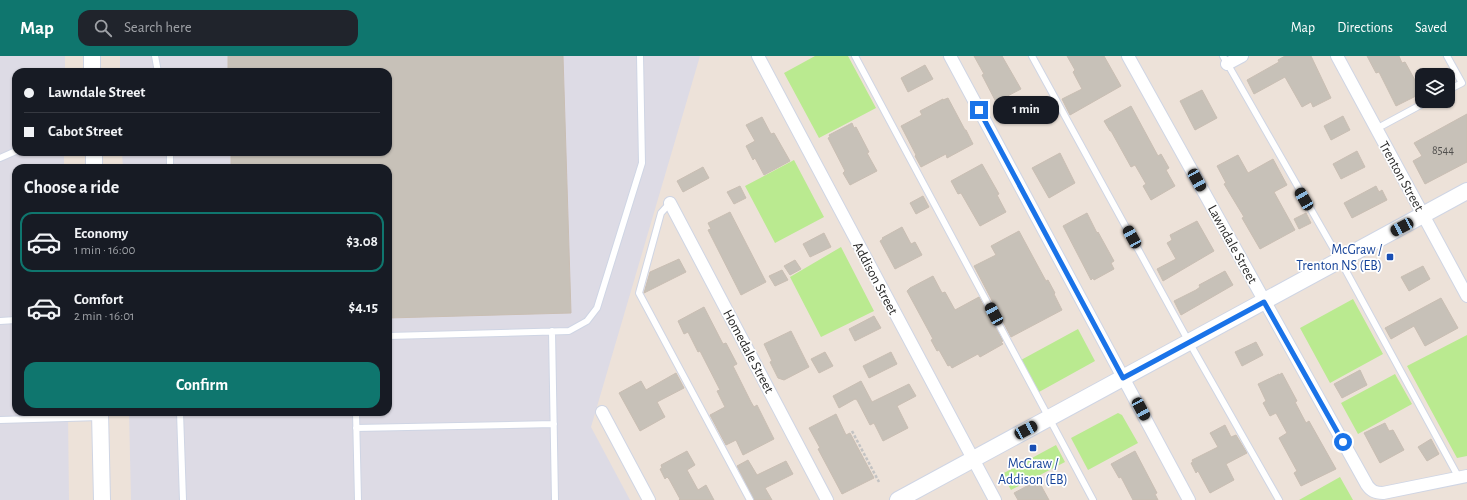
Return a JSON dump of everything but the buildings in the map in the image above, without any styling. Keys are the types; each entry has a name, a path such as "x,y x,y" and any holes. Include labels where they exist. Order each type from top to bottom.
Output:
{"street":[{"path":"92,56 92,68"},
{"name":"Addison Street","path":"758,56 995,500"},
{"path":"950,56 1189,500"},
{"name":"Lawndale Street","path":"1128,56 1366,485 1370,490 1376,493 1391,493 1463,477"},
{"path":"1225,60 1242,56"},
{"name":"Trenton Street","path":"1337,56 1467,296"},
{"path":"898,500 1467,191"},
{"name":"Homedale Street","path":"670,203 827,500"},
{"path":"602,412 649,500"},
{"path":"100,416 102,500"}],"lane":[{"path":"155,56 157,68"},
{"path":"392,336 569,331 587,321 597,308 642,163 640,56"},
{"path":"855,56 1093,500"},
{"path":"1032,56 1279,500"},
{"path":"1447,56 1454,68"},
{"path":"1225,60 1463,477"},
{"path":"1455,70 1462,83 1455,86"},
{"path":"1376,129 1415,108"},
{"path":"0,158 12,152"},
{"path":"670,203 662,213 639,292 750,500"},
{"path":"0,321 12,320"},
{"path":"552,332 555,500"},
{"path":"0,420 80,416"},
{"path":"180,416 184,500"},
{"path":"356,416 358,500"},
{"path":"356,428 554,424"}],"path":[{"path":"852,431 879,482"}],"shaded area":[{"path":"0,56 65,56 65,68 12,68 12,156 64,156 64,164 12,164 12,416 68,416 69,500 0,500"},
{"path":"120,56 700,56 591,427 630,500 131,500 129,416 392,416 392,164 123,164 122,156 392,156 392,68 120,68"}],"green space":[{"path":"815,56 848,56 876,108 819,138 784,73"},
{"path":"794,160 824,217 775,243 745,186"},
{"path":"841,247 874,311 821,337 790,277"},
{"path":"1353,299 1383,354 1330,383 1300,328"},
{"path":"1078,329 1095,361 1039,392 1021,360"},
{"path":"1467,335 1467,456 1457,458 1407,366"},
{"path":"1395,374 1412,404 1358,434 1341,403"},
{"path":"1118,413 1122,415 1138,443 1088,470 1071,438"},
{"path":"1056,445 1065,462 1011,490 1002,474"},
{"path":"1340,477 1353,500 1299,500"}],"place":[{"name":"McGraw / Trenton NS (EB)","path":"1390,257"},
{"name":"McGraw / Addison (EB)","path":"1033,448"}],"route":[{"path":"979,110 1123,378 1264,302 1343,442"}]}
